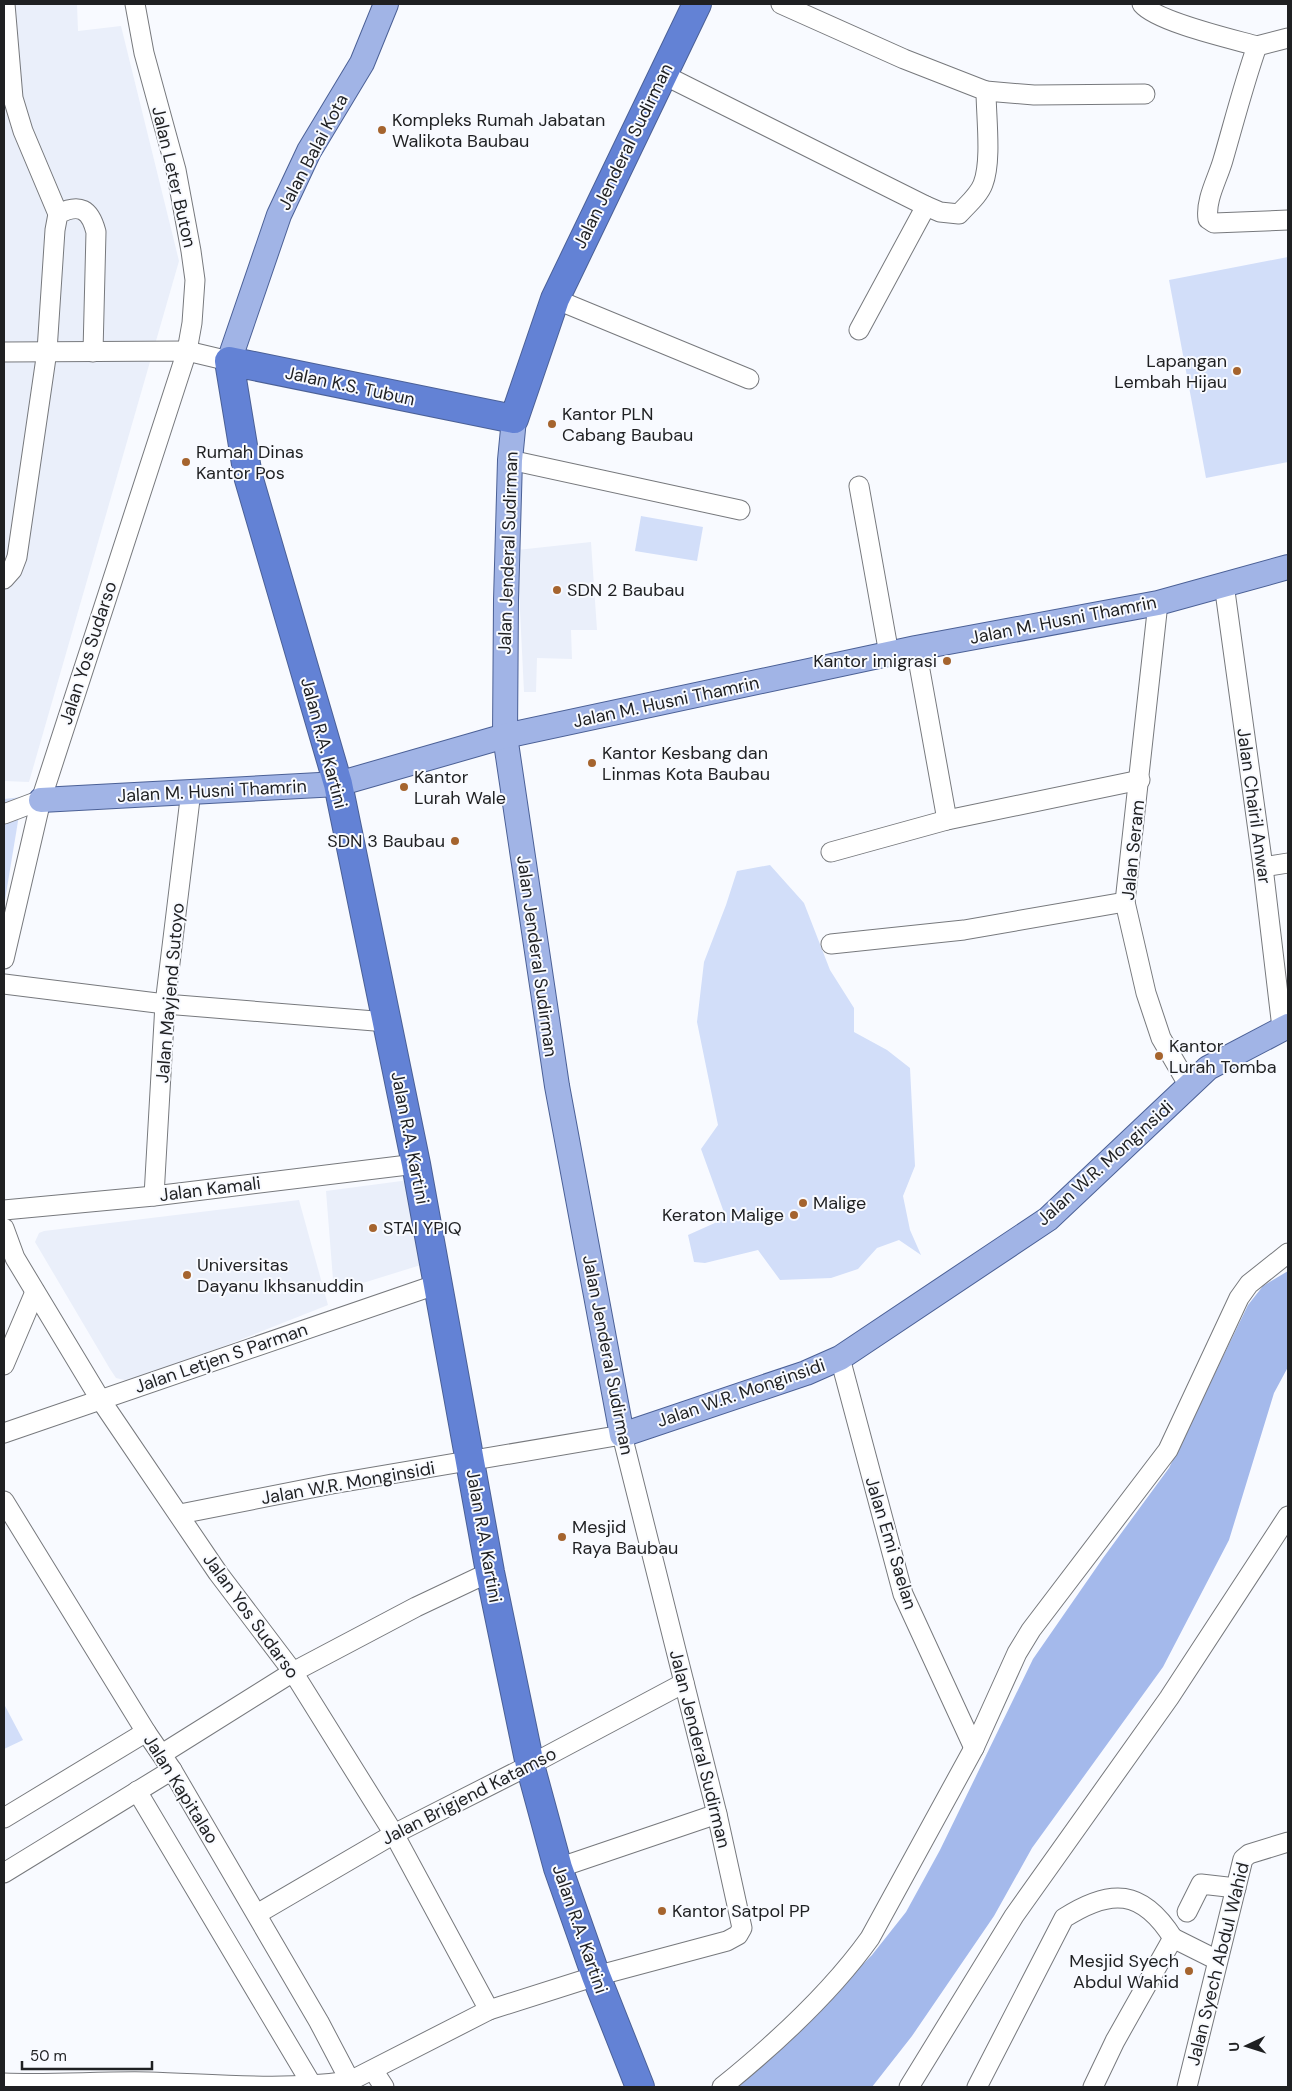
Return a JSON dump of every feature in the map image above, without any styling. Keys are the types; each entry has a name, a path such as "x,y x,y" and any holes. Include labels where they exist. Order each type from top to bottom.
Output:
{"highway":[{"name":"Jalan Jenderal Sudirman","path":"514,419 555,298 696,4"},
{"name":"Jalan K.S. Tubun","path":"229,361 514,419"},
{"name":"Jalan R.A. Kartini","path":"229,361 248,476 338,784 416,1164 490,1572 530,1765 558,1868 596,1976 640,2087"}],"main road":[{"name":"Jalan Balai Kota","path":"229,361 279,215 309,151 362,63 386,4"},
{"name":"Jalan Jenderal Sudirman","path":"514,419 510,460 506,600 505,736 557,1086 622,1435"},
{"name":"Jalan M. Husni Thamrin","path":"41,800 338,784 505,736 916,648 1158,603 1288,567"},
{"name":"Jalan W.R. Monginsidi","path":"622,1435 806,1373 840,1358 1048,1219 1208,1068 1285,1027"}],"street":[{"path":"4,4 13,98 23,132 58,214 54,230 47,351 16,557 12,570 4,579"},
{"name":"Jalan Leter Buton","path":"135,4 146,61 176,170 191,251 195,280 192,323 186,351"},
{"path":"781,4 904,59 986,91 1034,95 1145,94"},
{"path":"1142,4 1146,9 1163,17 1257,46 1288,38"},
{"path":"1257,46 1206,210 1208,219 1214,224 1288,220"},
{"path":"662,74 926,206 940,212 956,215 980,190 987,170 986,91"},
{"path":"859,330 926,206"},
{"path":"58,214 70,208 83,210 92,217 96,232 93,352"},
{"path":"555,298 749,380"},
{"name":"Jalan K.S. Tubun","path":"4,352 186,351 229,361"},
{"name":"Jalan Yos Sudarso","path":"4,959 41,800 186,351"},
{"path":"510,460 740,510"},
{"path":"859,486 889,654"},
{"name":"Jalan Chairil Anwar","path":"1224,584 1285,1027"},
{"name":"Jalan Seram","path":"1158,603 1126,902 1153,1016 1161,1038 1189,1086"},
{"path":"916,648 948,820"},
{"path":"830,852 948,820 1140,780"},
{"name":"Jalan Mayjend Sutoyo","path":"154,1196 165,1004 191,791"},
{"path":"4,814 41,800"},
{"path":"1263,867 1288,863"},
{"path":"831,944 964,930 1126,902"},
{"path":"4,984 165,1004 387,1022"},
{"name":"Jalan Kamali","path":"4,1210 154,1196 416,1164"},
{"name":"Jalan Yos Sudarso","path":"4,1228 15,1258 100,1399 218,1572 293,1672 394,1834 489,2010"},
{"path":"722,2087 786,2034 858,1954 870,1938 974,1748 1017,1653 1031,1630 1168,1450 1239,1298 1249,1284 1288,1253"},
{"name":"Jalan Letjen S Parman","path":"4,1433 438,1284"},
{"path":"4,1365 35,1292"},
{"name":"Jalan Emi Saelan","path":"840,1358 903,1594 974,1748"},
{"name":"Jalan W.R. Monginsidi","path":"180,1514 332,1484 622,1435"},
{"name":"Jalan Jenderal Sudirman","path":"596,1976 727,1941 738,1935 742,1928 717,1814 622,1435"},
{"name":"Jalan Kapitalao","path":"4,1501 146,1732 167,1762 257,1914 350,2081"},
{"path":"909,2087 1014,1916 1169,1698 1288,1516"},
{"path":"4,1873 137,1791 167,1762 293,1672 416,1607 490,1572"},
{"name":"Jalan Brigjend Katamso","path":"257,1914 394,1834 530,1765 684,1683"},
{"path":"4,1818 146,1732"},
{"path":"137,1791 312,2085"},
{"path":"558,1868 717,1814"},
{"name":"Jalan Syech Abdul Wahid","path":"1187,2087 1215,1980 1217,1960 1245,1856 1288,1842"},
{"path":"1188,1912 1201,1884 1236,1888"},
{"path":"977,2087 1064,1918 1082,1907 1117,1897 1135,1900 1148,1908 1165,1925 1173,1938 1217,1960"},
{"path":"1093,2087 1115,2041 1173,1938"},
{"path":"4,2083 148,2082 230,2086 312,2085 350,2081 489,2010 596,1976"},
{"path":"373,2070 384,2087"}],"shaded area":[{"path":"4,4 77,4 78,31 121,26 179,261 29,782 4,781"},
{"name":"Lapangan Lembah Hijau","path":"1288,257 1288,462 1206,478 1169,280"},
{"path":"641,516 703,527 697,561 635,551"},
{"name":"SDN 2 Baubau","path":"591,542 597,630 571,630 572,659 537,658 536,692 524,692 517,550"},
{"path":"22,797 4,906 4,799"},
{"path":"770,865 804,903 830,970 854,1008 854,1032 887,1050 910,1068 915,1166 903,1196 910,1230 921,1255 899,1240 877,1248 858,1269 831,1278 780,1280 758,1250 705,1263 694,1262 688,1235 726,1218 701,1149 718,1125 697,1022 704,962 737,871"},
{"name":"STAI YPIQ","path":"409,1180 424,1264 334,1292 326,1191"},
{"name":"Universitas Dayanu Ikhsanuddin","path":"299,1200 328,1305 133,1382 116,1378 35,1242 39,1233 44,1231"},
{"path":"4,1704 23,1740 4,1749"}],"water":[{"path":"1288,1271 1288,1367 1274,1393 1229,1540 1163,1667 1032,1848 994,1916 912,2036 872,2087 734,2087 761,2066 872,1955 906,1912 940,1850 1033,1659 1103,1558 1169,1468 1248,1305 1263,1286"}],"place":[{"name":"Kompleks Rumah Jabatan Walikota Baubau","path":"382,130"},
{"name":"Lapangan Lembah Hijau","path":"1237,371"},
{"name":"Kantor PLN Cabang Baubau","path":"552,424"},
{"name":"Rumah Dinas Kantor Pos","path":"186,462"},
{"name":"SDN 2 Baubau","path":"557,590"},
{"name":"Kantor imigrasi","path":"947,661"},
{"name":"Kantor Kesbang dan Linmas Kota Baubau","path":"592,763"},
{"name":"Kantor Lurah Wale","path":"404,787"},
{"name":"SDN 3 Baubau","path":"455,841"},
{"name":"Kantor Lurah Tomba","path":"1159,1056"},
{"name":"Malige","path":"803,1203"},
{"name":"Keraton Malige","path":"794,1215"},
{"name":"STAI YPIQ","path":"373,1228"},
{"name":"Universitas Dayanu Ikhsanuddin","path":"187,1275"},
{"name":"Mesjid Raya Baubau","path":"562,1537"},
{"name":"Kantor Satpol PP","path":"662,1911"},
{"name":"Mesjid Syech Abdul Wahid","path":"1189,1971"}]}
